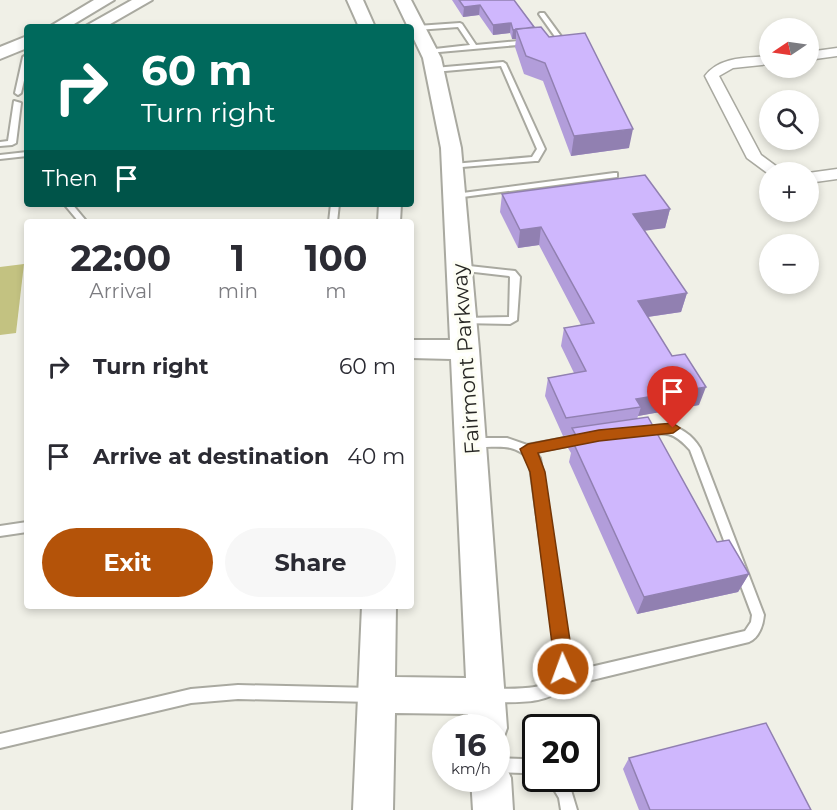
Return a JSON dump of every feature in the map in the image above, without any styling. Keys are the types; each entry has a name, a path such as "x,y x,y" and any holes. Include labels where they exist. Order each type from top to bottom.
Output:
{"main road":[{"path":"62,24 106,0"},
{"path":"98,24 144,0"},
{"path":"355,0 366,24"},
{"name":"Fairmont Parkway","path":"403,0 426,50 443,101 453,166 488,712"},
{"path":"0,54 24,52"},
{"path":"0,68 24,54"},
{"path":"414,349 466,350"},
{"path":"374,810 379,609"},
{"path":"376,695 488,712"},
{"path":"492,792 493,810"}],"street":[{"path":"819,54 837,52"},
{"path":"759,61 724,66 712,73 712,79 755,158 761,162"},
{"path":"819,176 837,174"}],"lane":[{"path":"426,50 561,39 542,14"},
{"path":"426,50 460,25 474,47"},
{"path":"426,50 503,64 541,150 535,159 453,166"},
{"path":"18,93 24,66"},
{"path":"0,144 12,143 18,103"},
{"path":"0,157 24,154"},
{"path":"455,196 614,175"},
{"path":"70,207 80,219"},
{"path":"460,268 512,273 515,277 514,318 510,321 464,321"},
{"path":"488,712 538,693 560,681 749,636 758,624 758,615 695,448 681,431 673,428 631,432"},
{"path":"472,442 509,443 528,449 599,435"},
{"path":"528,449 534,458 537,472 564,661 560,681"},
{"path":"0,531 24,527"},
{"path":"0,741 191,696 238,692 376,695"},
{"path":"564,792 569,810"}],"shaded area":[{"path":"24,264 16,333 0,335 0,267"}],"building":[{"path":"459,0 514,0 534,27 513,30 511,23 493,25 480,5 464,7"},
{"path":"541,27 549,37 585,33 633,129 574,136 545,63 526,56 516,29"},
{"path":"645,175 670,209 633,214 687,293 638,301 672,356 685,354 706,387 636,399 641,407 566,418 548,378 586,371 564,328 594,323 541,227 520,230 502,194"},
{"path":"648,417 717,542 729,540 749,574 644,597 573,442 579,441 572,428"},
{"path":"766,723 811,810 650,810 629,758"}],"route":[{"path":"563,669 564,661 537,472 534,458 528,449 599,435 673,428"}]}
